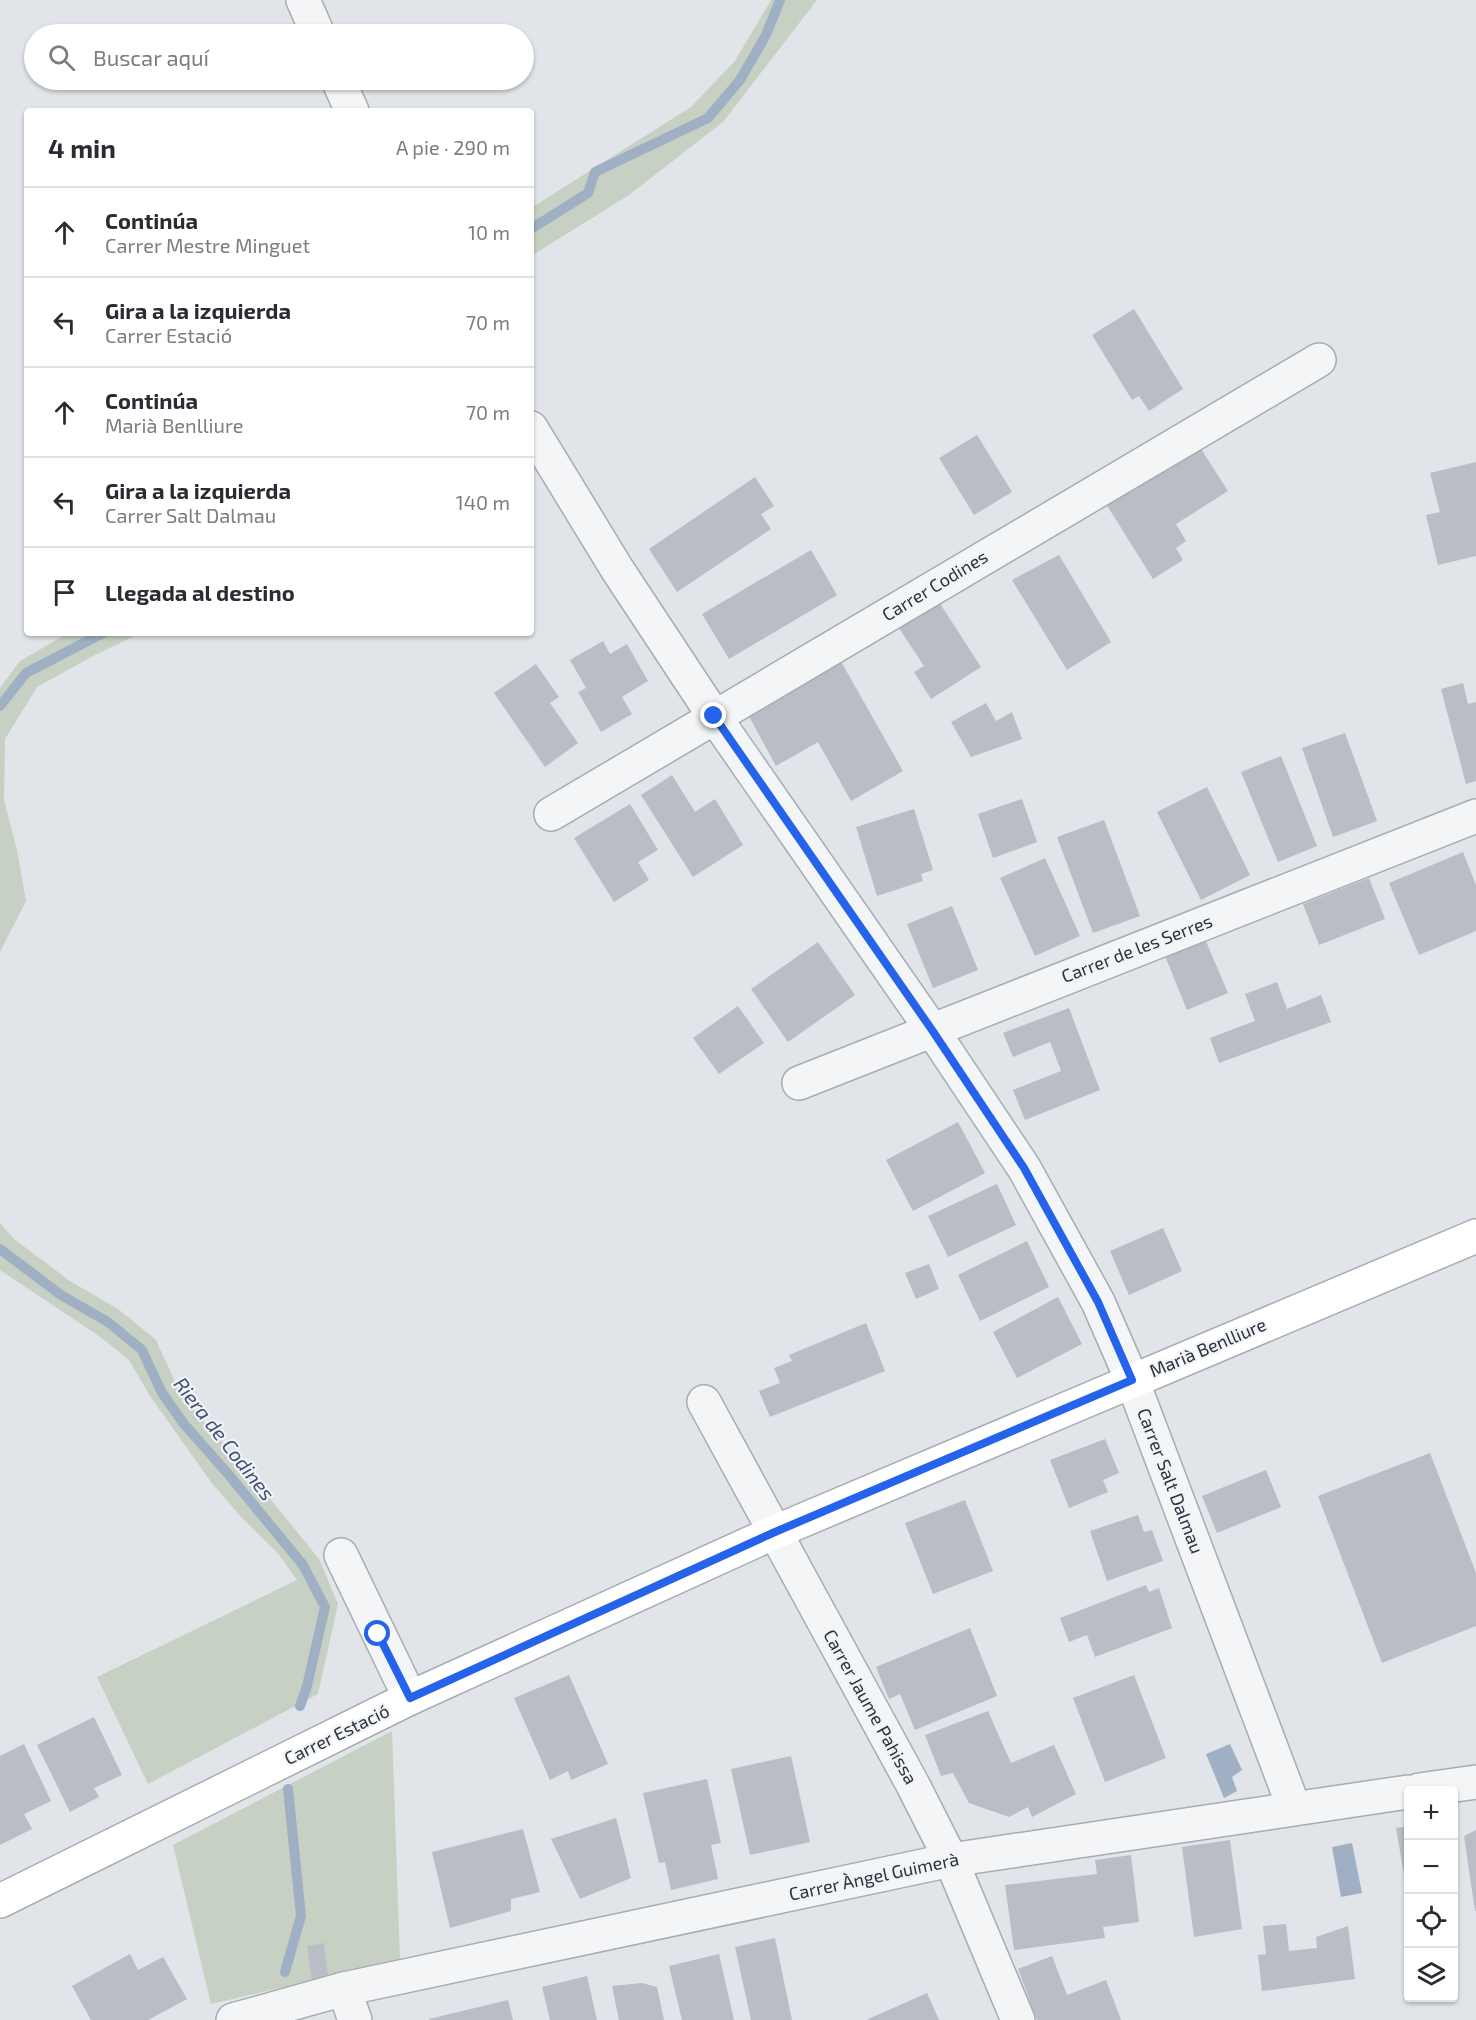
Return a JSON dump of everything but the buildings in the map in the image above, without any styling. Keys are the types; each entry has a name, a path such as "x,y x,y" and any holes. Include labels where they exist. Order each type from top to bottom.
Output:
{"street":[{"path":"303,0 314,24"},
{"path":"343,90 351,108"},
{"name":"Carrer Codines","path":"551,814 1319,360"},
{"name":"Carrer Salt Dalmau","path":"534,433 617,569 714,716 932,1030 1024,1168 1098,1302 1132,1380 1294,1808"},
{"name":"Carrer de les Serres","path":"799,1083 1476,816"},
{"name":"Marià Benlliure","path":"775,1532 1476,1236"},
{"name":"Carrer Jaume Pahissa","path":"704,1402 951,1860 1018,2020"},
{"name":"Carrer Estació","path":"0,1901 410,1698 775,1532"},
{"path":"341,1555 410,1698"},
{"path":"1451,1786 1476,1782"},
{"name":"Carrer Àngel Guimerà","path":"233,2020 344,1989 951,1860 1404,1793"},
{"path":"344,1989 355,2020"}],"green space":[{"path":"771,0 817,0 723,122 629,195 534,254 534,206 691,107 735,61"},
{"path":"63,636 135,636 37,687 5,739 4,800 17,850 26,901 0,952 0,688 20,661"},
{"path":"0,1223 14,1239 70,1281 118,1309 156,1340 176,1384 197,1414 242,1464 319,1559 338,1604 318,1694 148,1784 97,1677 297,1580 278,1553 242,1518 211,1482 150,1396 129,1360 99,1336 0,1270"},
{"path":"392,1731 400,1960 211,2004 173,1845"}],"water":[{"path":"1230,1744 1242,1770 1232,1777 1237,1791 1224,1798 1206,1754"},
{"path":"1352,1843 1362,1893 1341,1897 1332,1847"}],"waterway":[{"name":"Riera de Codines","path":"534,227 588,193 595,172 708,118 740,80 766,35 780,0"},
{"name":"Riera de Codines","path":"0,706 26,673 97,636"},
{"name":"Riera de Codines","path":"0,1249 61,1295 108,1322 142,1350 162,1393 184,1424 303,1565 325,1607 307,1686 300,1706"},
{"name":"Riera de Codines","path":"285,1972 301,1916 288,1789"}],"route":[{"path":"378,1634 410,1698 775,1532 1132,1380 1098,1302 1024,1168 932,1030 714,716"}]}
